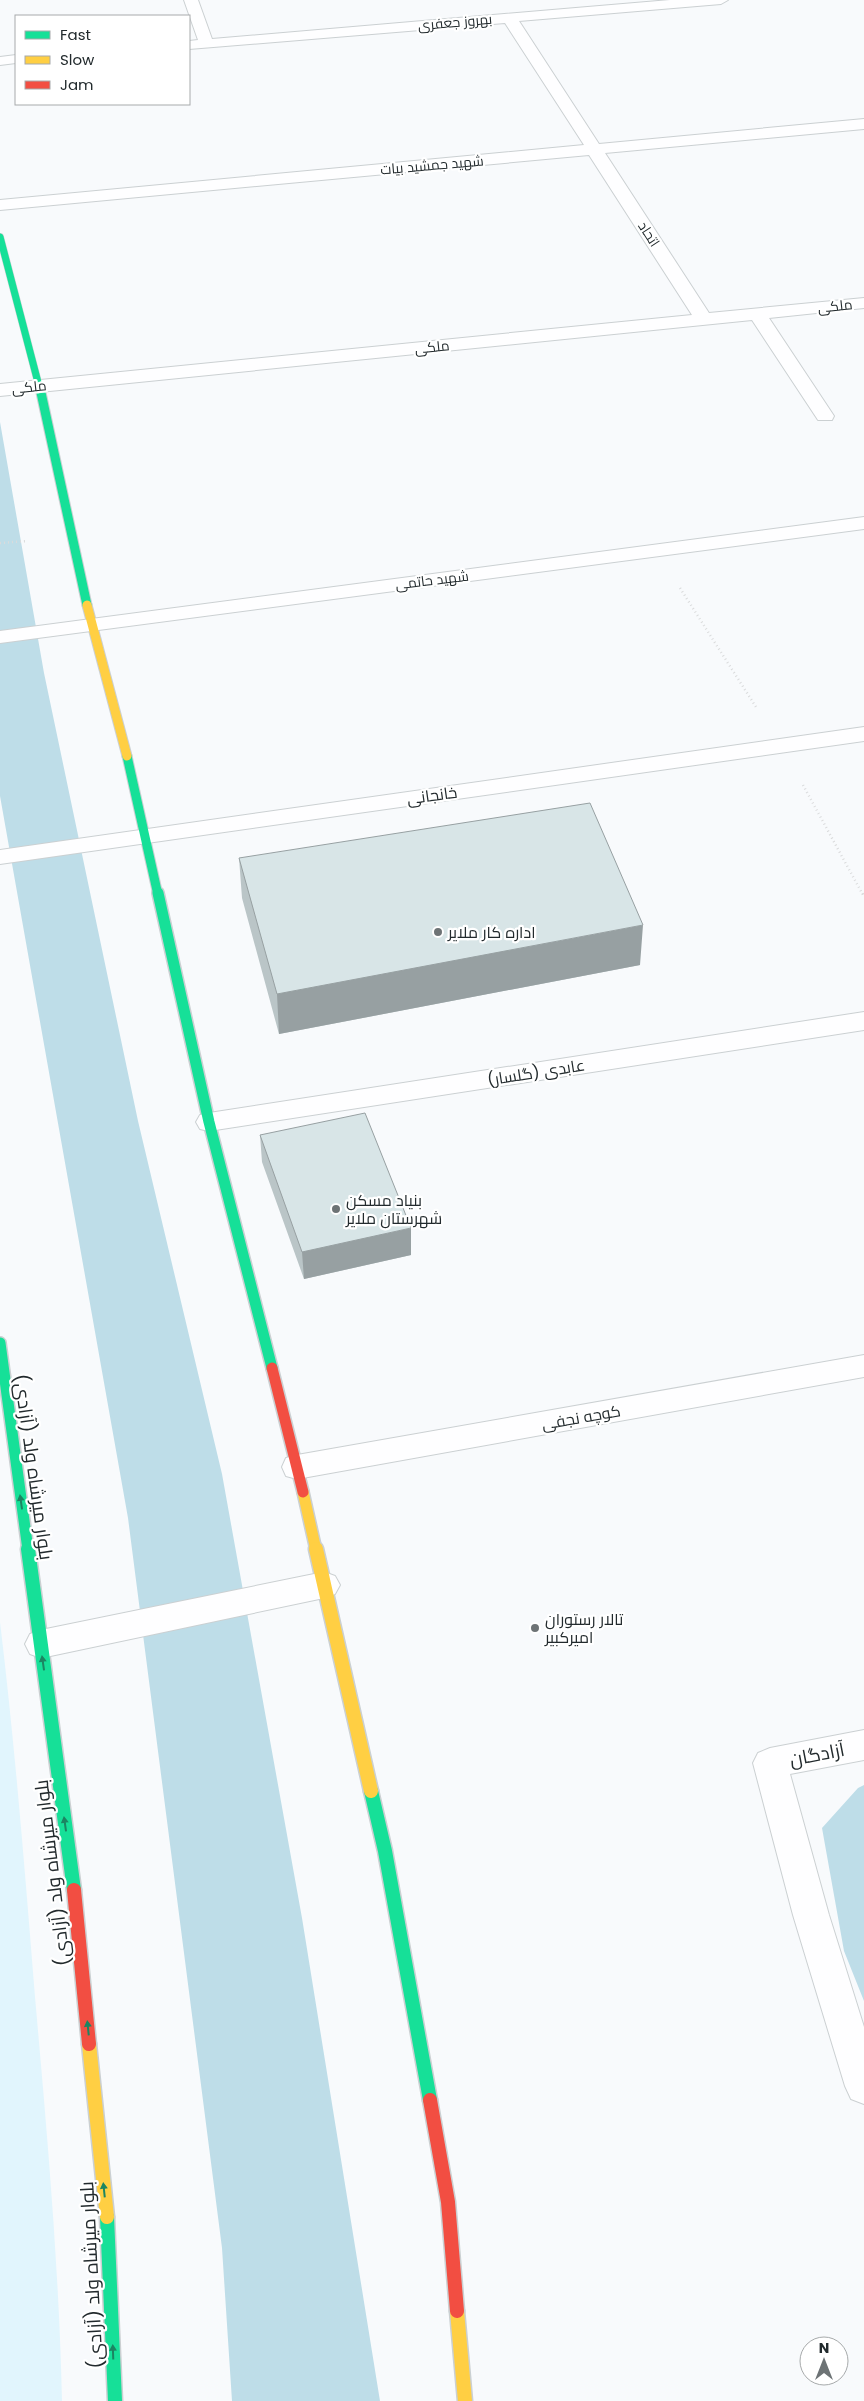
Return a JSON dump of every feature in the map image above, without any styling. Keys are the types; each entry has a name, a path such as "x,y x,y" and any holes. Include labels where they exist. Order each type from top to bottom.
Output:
{"street":[{"path":"191,0 206,43"},
{"name":"بهروز جعفری","path":"190,45 721,0"},
{"name":"اتحاد","path":"509,18 704,319"},
{"path":"0,61 15,59"},
{"name":"شهید جمشید بیات","path":"0,205 864,124"},
{"path":"0,237 39,386 92,625 112,692 209,1122 297,1467 385,1851 448,2202 465,2401"},
{"name":"ملکی","path":"0,390 864,303"},
{"path":"757,314 825,416"},
{"name":"شهید حاتمی","path":"0,637 864,523"},
{"name":"خانجانی","path":"0,857 864,734"},
{"name":"عابدی (گلسار)","path":"209,1122 864,1021"},
{"name":"بلوار میرشاه ولد (آزادی)","path":"0,1343 72,1872 108,2230 115,2401"},
{"name":"کوچه نجفی","path":"297,1467 864,1366"},
{"path":"40,1644 324,1585"},
{"name":"آزادگان","path":"864,1745 770,1763 811,1915 864,2086"}],"path":[{"path":"656,551 781,746 864,896"}],"shaded area":[{"path":"0,422 44,673 138,1121 222,1474 302,1918 380,2401 232,2401 222,2248 128,1518 0,796"},
{"path":"0,1622 19,1809 48,2149 58,2300 62,2401 0,2401"},
{"path":"864,1785 864,2001 844,1951 822,1828 858,1788"}],"building":[{"name":"اداره کار ملایر","path":"590,803 643,925 277,994 239,858"},
{"name":"بنیاد مسکن شهرستان ملایر","path":"365,1113 411,1228 302,1252 260,1135"}],"traffic: fast":[{"path":"0,237 39,386 87,605"},
{"path":"127,756 209,1122 272,1368"},
{"path":"0,1343 74,1890"},
{"path":"371,1791 385,1851 430,2100"},
{"path":"107,2217 115,2401"}],"traffic: slow":[{"path":"87,605 127,756"},
{"path":"303,1492 371,1791"},
{"path":"89,2044 107,2217"},
{"path":"457,2311 465,2401"}],"traffic: jam":[{"path":"272,1368 303,1492"},
{"path":"74,1890 89,2044"},
{"path":"430,2100 448,2202 457,2311"}],"place":[{"name":"اداره کار ملایر","path":"438,932"},
{"name":"بنیاد مسکن شهرستان ملایر","path":"336,1209"},
{"name":"تالار رستوران امیرکبیر","path":"535,1628"}]}
